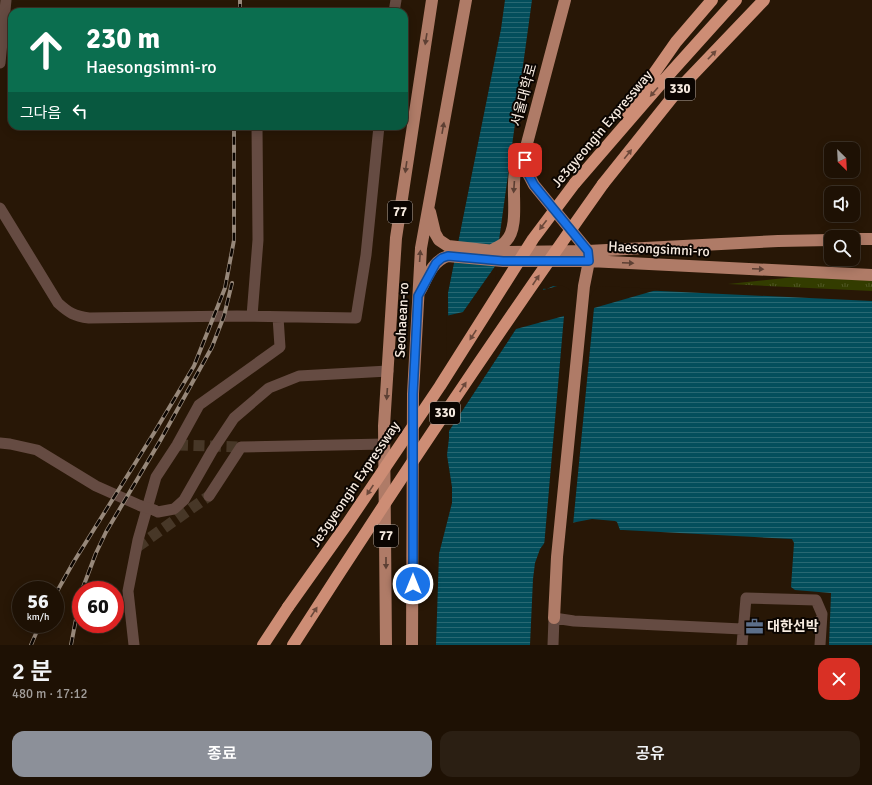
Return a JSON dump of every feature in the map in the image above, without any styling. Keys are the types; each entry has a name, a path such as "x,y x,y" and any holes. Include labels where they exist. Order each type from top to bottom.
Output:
{"highway":[{"path":"590,165 676,42 712,0"},
{"name":"Je3gyeongin Expressway","path":"263,645 440,386 532,239 590,165 736,0"},
{"name":"330","path":"293,645 455,398 603,184 679,89 764,0"}],"main road":[{"name":"Seohaean-ro","path":"386,645 384,444 396,238 432,0"},
{"name":"Seohaean-ro","path":"412,645 413,394 421,248 466,0"},
{"name":"서울대학로","path":"565,0 525,151 526,170 534,185 589,256"},
{"path":"490,251 506,242 511,234 514,225 515,170 525,151"},
{"name":"Haesongsimni-ro","path":"429,207 435,232 439,240 448,246 504,252 589,256 872,275"},
{"path":"860,239 872,239"},
{"name":"Haesongsimni-ro","path":"418,296 436,263 442,258 448,256 503,261 589,256 778,241 824,240"},
{"path":"554,618 557,557 584,286 589,256"}],"street":[{"path":"0,64 6,0"},
{"path":"252,316 258,240 257,130"},
{"path":"0,208 58,303 68,312 77,316 89,318 252,316 356,318 366,255 379,130"},
{"path":"134,645 128,591 138,540 156,477 177,445 199,405 280,347 278,317"},
{"path":"0,443 37,450 96,486 158,512 174,509 184,500 212,451 234,418 269,388 299,376 388,371"},
{"path":"209,496 241,447 384,444"},
{"path":"742,645 742,629 746,598 816,600 822,614 820,645"},
{"path":"553,645 554,618 574,622 742,629"}],"green space":[{"path":"794,277 872,280 872,291 728,284"}],"water":[{"path":"505,0 532,0 493,284 547,289 553,286 562,287 571,306 581,313 619,289 872,301 872,645 829,645 831,593 795,590 791,587 794,543 792,539 620,530 617,522 615,521 592,519 571,523 548,538 540,549 535,563 533,579 530,645 436,645 439,554 452,503 452,487 447,455 449,438 448,293 501,29"}],"pier":[{"path":"498,262 495,282 544,286 543,290 561,285 574,294 575,298 573,305 582,311 585,310 592,293 597,287 660,289 594,308 573,525 558,532 544,547 564,316 516,329 447,434 446,316 463,312"}],"tunnel":[{"path":"177,445 241,447"},
{"path":"137,547 209,496"}],"railway":[{"path":"240,0 240,8"},
{"path":"63,581 194,366 225,288 234,240 234,130"},
{"path":"85,581 106,532 160,441 212,347 224,316 232,283"},
{"path":"31,645 36,633"},
{"path":"71,645 73,633"}],"place":[{"name":"대한선박","path":"754,626"}],"route":[{"path":"413,584 413,394 418,296 431,271 436,263 442,258 448,256 503,261 589,261 588,251 534,185 526,170 525,160"}]}
